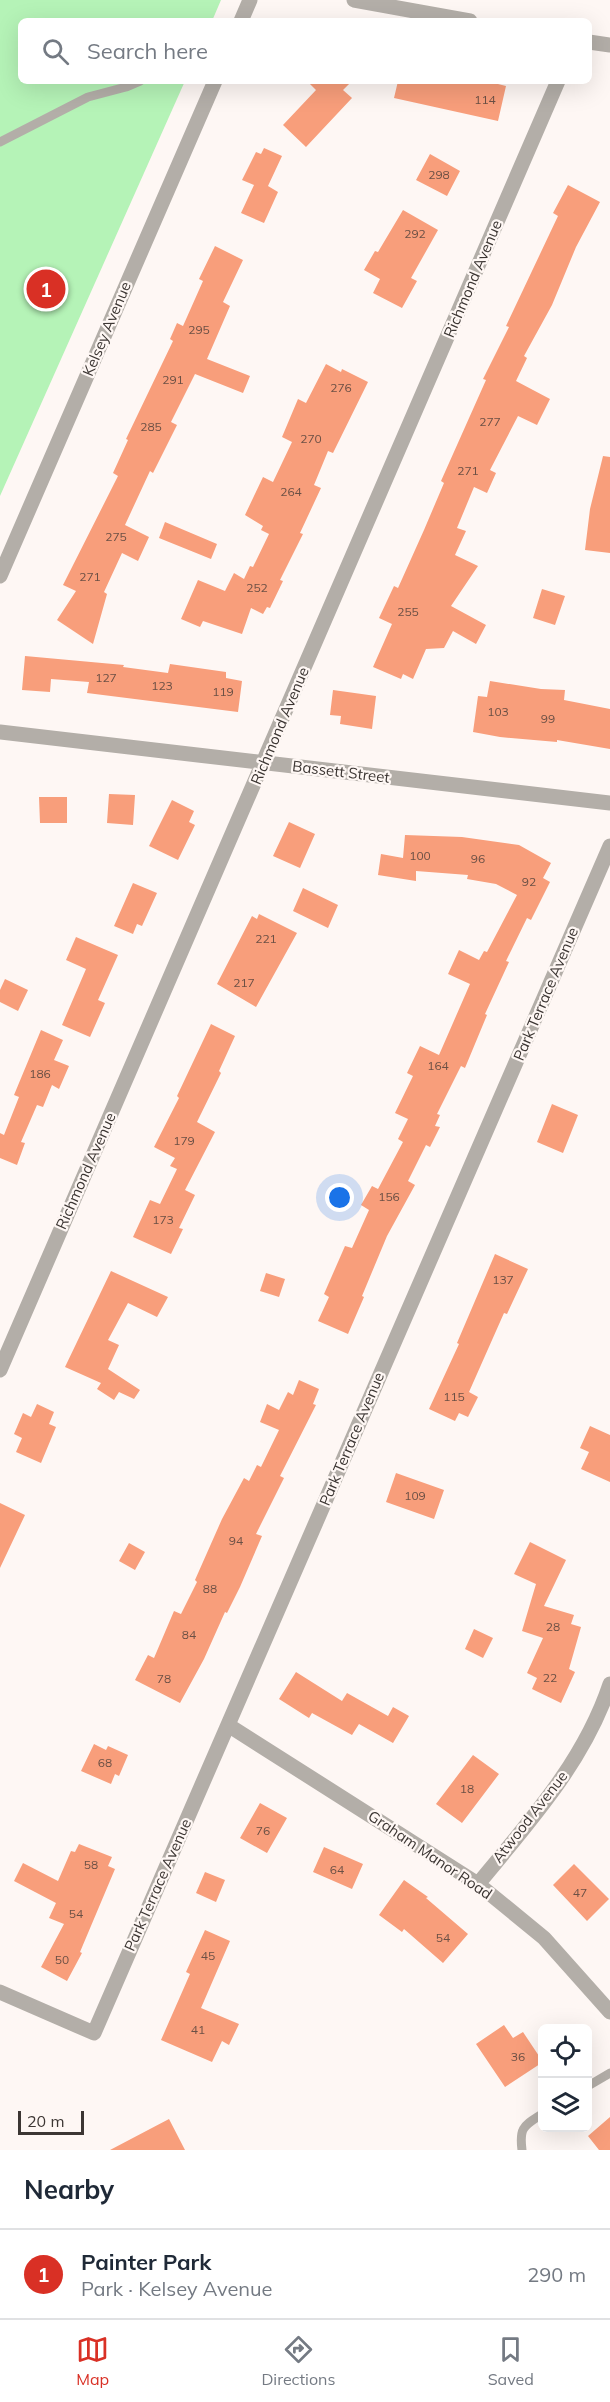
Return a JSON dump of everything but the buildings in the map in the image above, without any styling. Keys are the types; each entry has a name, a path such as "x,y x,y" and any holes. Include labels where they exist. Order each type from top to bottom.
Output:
{"street":[{"path":"242,18 250,0"},
{"path":"354,0 453,18"},
{"path":"592,42 610,45"},
{"name":"Kelsey Avenue","path":"0,576 214,84"},
{"name":"Richmond Avenue","path":"0,1370 557,84"},
{"name":"Bassett Street","path":"0,732 610,803"},
{"name":"Park Terrace Avenue","path":"0,1992 94,2033 610,846"},
{"name":"Atwood Avenue","path":"478,1884 551,1795 591,1732 610,1684"},
{"name":"Graham Manor Road","path":"228,1725 478,1884 544,1938 610,2012"}],"lane":[{"path":"0,142 88,98 133,84"},
{"path":"592,2084 610,2073"},
{"path":"522,2150 520,2134 525,2126 538,2117"}],"green space":[{"path":"0,0 221,0 213,18 18,18 18,84 184,84 0,496"}],"place":[{"name":"Painter Park","path":"46,289"}]}
